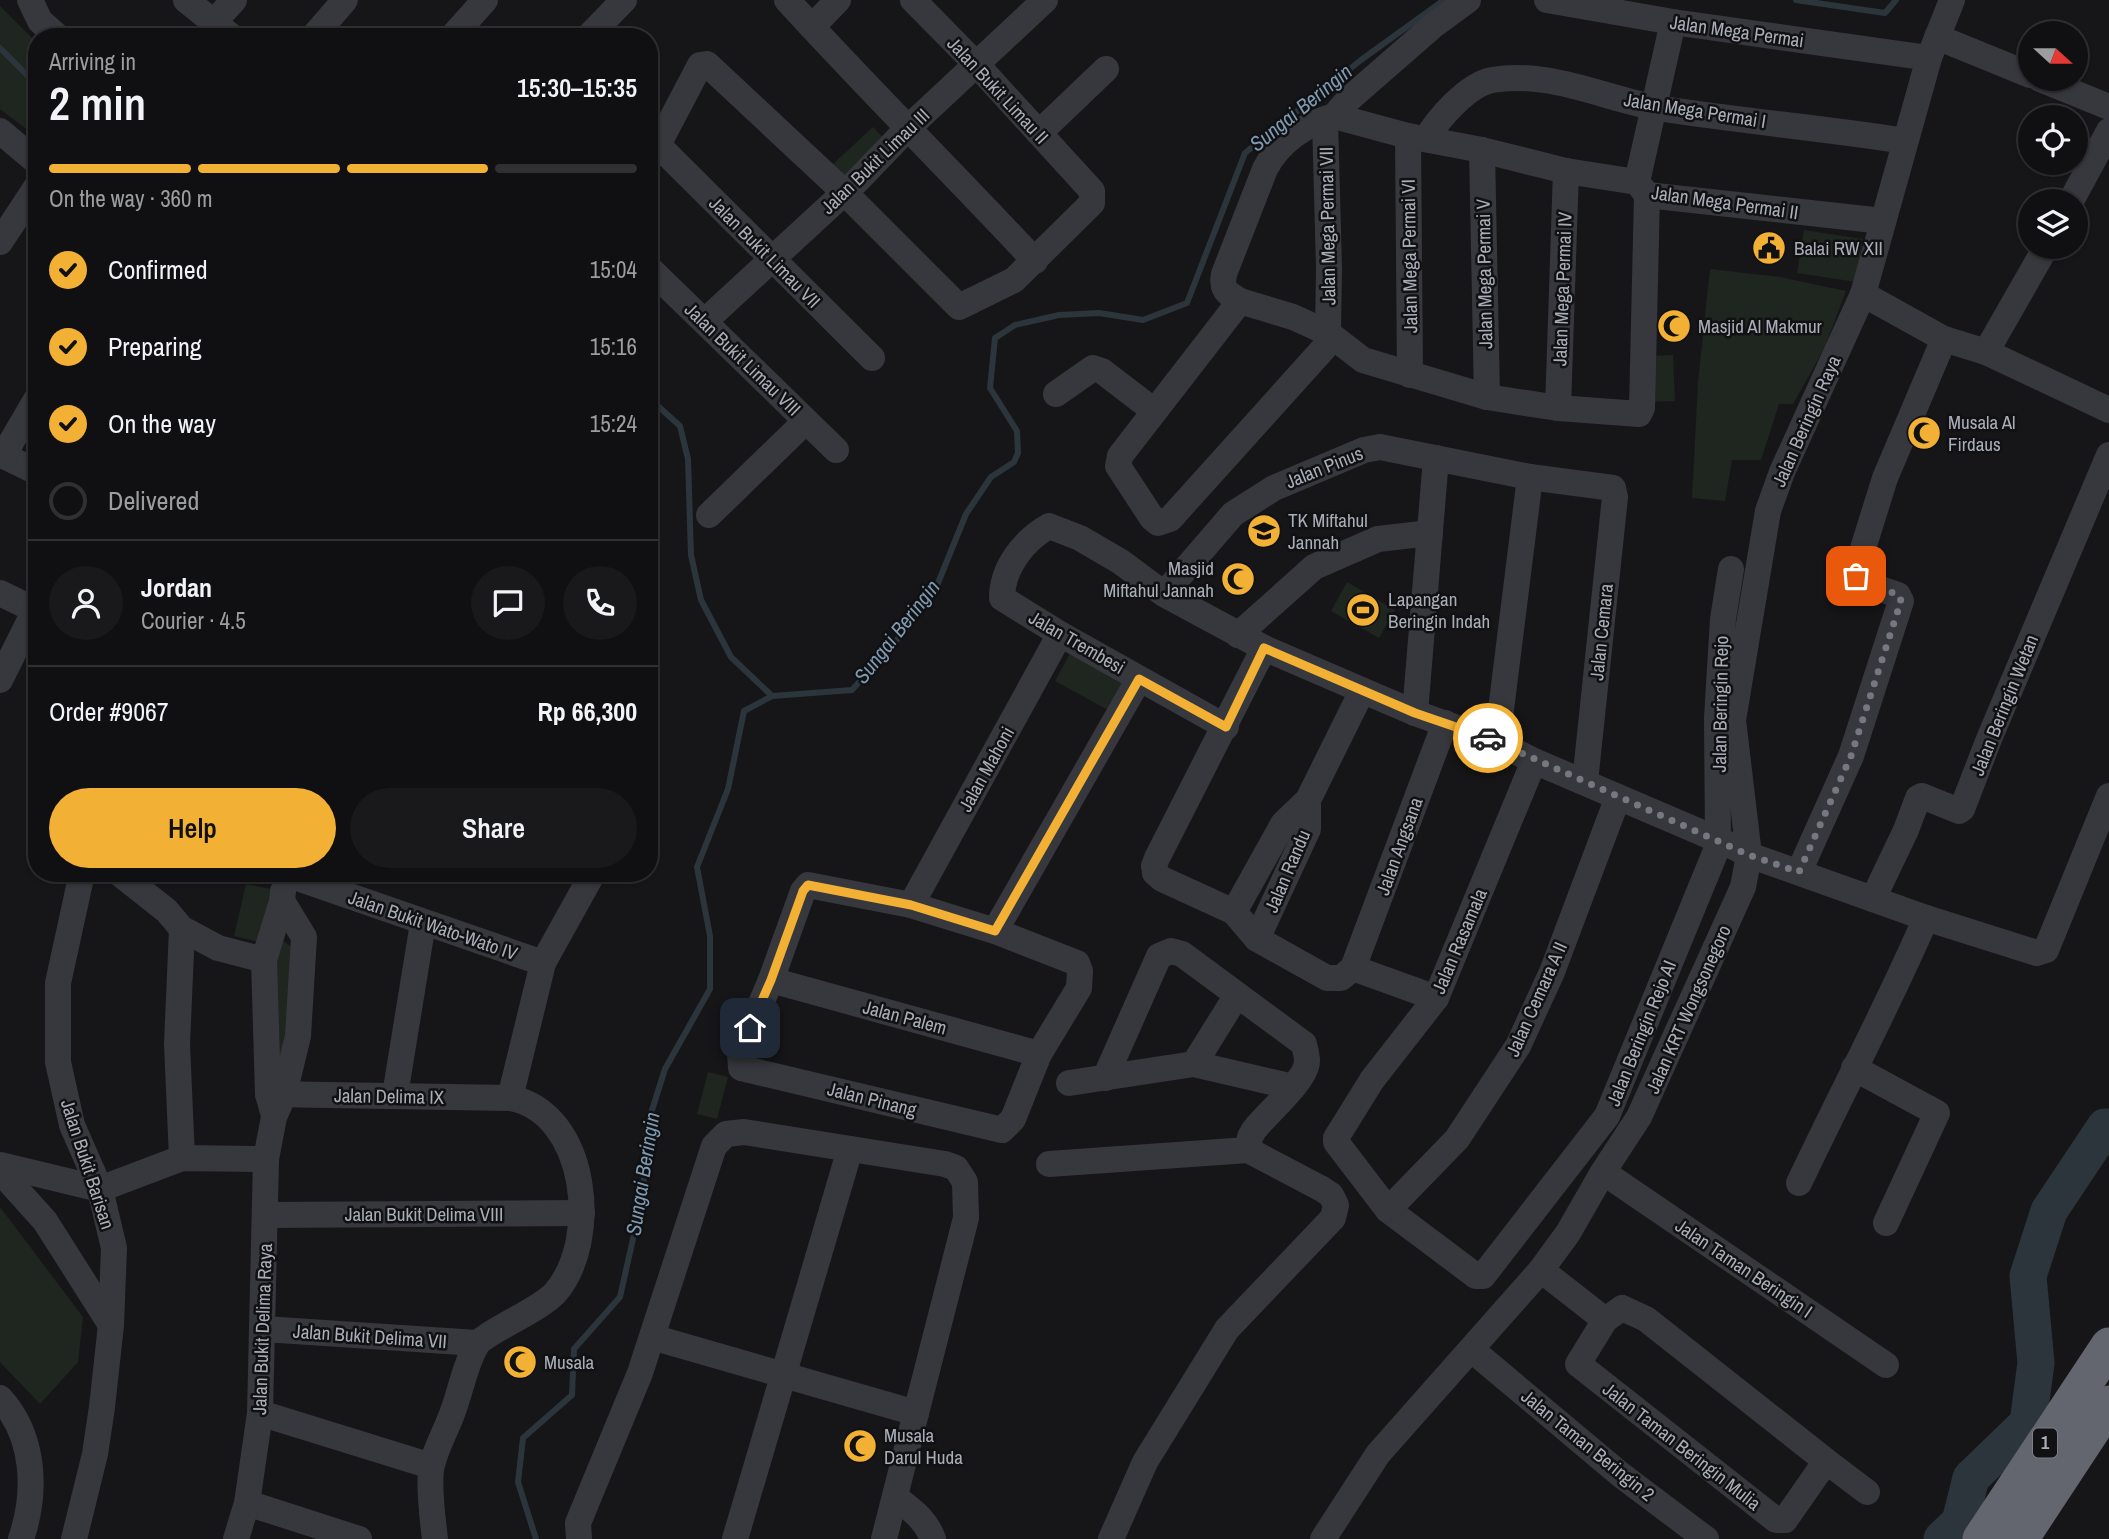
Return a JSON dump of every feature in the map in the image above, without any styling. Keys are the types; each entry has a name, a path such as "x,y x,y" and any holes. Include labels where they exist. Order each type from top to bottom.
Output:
{"highway":[{"name":"1","path":"1981,1539 2109,1346"},
{"name":"1","path":"2020,1539 2109,1404"}],"street":[{"path":"30,0 40,21 48,28"},
{"path":"186,0 222,28"},
{"path":"223,28 234,0"},
{"path":"321,28 345,0"},
{"path":"460,28 485,0"},
{"path":"598,28 624,0"},
{"path":"658,141 700,65 707,64 844,192 959,307 1014,280 1035,261 787,0"},
{"path":"812,27 838,0"},
{"name":"Jalan Bukit Limau II","path":"913,0 977,65 1092,191 1092,203 1035,261"},
{"name":"Jalan Bukit Limau III","path":"705,321 1045,0"},
{"path":"1468,0 1434,25 1329,118 1297,133 1273,154 1222,284 1225,291 1240,301 1293,317 1328,334 1363,360 1487,397 1558,408 1632,415 1639,414 1642,408 1642,189 1655,107 1674,22"},
{"name":"Jalan Mega Permai","path":"1547,0 1674,22 1933,47 2018,72"},
{"name":"Jalan Beringin Raya","path":"1749,855 1733,720 1768,511 1782,472 1863,294 1933,47 1952,0"},
{"path":"1038,133 1106,69"},
{"name":"Jalan Mega Permai I","path":"1417,137 1469,91 1489,80 1534,79 1555,81 1655,107 1905,141"},
{"path":"2070,91 2109,107"},
{"name":"Jalan Mega Permai II","path":"1329,118 1482,150 1642,189 1883,222"},
{"name":"Jalan Mega Permai VII","path":"1328,334 1329,118"},
{"path":"0,131 28,154"},
{"path":"2078,189 2109,131"},
{"name":"Jalan Mega Permai VI","path":"1410,375 1417,137"},
{"name":"Jalan Mega Permai V","path":"1482,150 1487,397"},
{"name":"Jalan Bukit Limau VII","path":"658,155 772,258 872,358"},
{"name":"Jalan Mega Permai IV","path":"1558,408 1566,171"},
{"path":"0,242 28,200"},
{"path":"1986,352 2039,259"},
{"name":"Jalan Bukit Limau VIII","path":"658,277 835,450"},
{"path":"1863,294 1944,339 1986,352 2109,410"},
{"path":"1240,301 1124,449 1118,466 1158,523 1170,519 1290,387 1325,348 1328,334"},
{"path":"1799,872 1851,756 1901,601 1899,595 1857,580 1856,571 1885,478 1944,339"},
{"path":"1056,394 1093,368 1102,371 1153,411"},
{"path":"28,413 2,455 28,468"},
{"path":"709,515 806,421"},
{"name":"Jalan Pinus","path":"1164,594 1233,514 1274,488 1364,450 1380,447 1530,477 1608,486"},
{"name":"Jalan Beringin Wetan","path":"1873,899 1918,798 1923,796 1959,811 1962,809 2109,455"},
{"path":"1415,713 1436,458"},
{"path":"1497,742 1530,477"},
{"name":"Jalan Cemara","path":"1585,782 1615,497 1613,488 1608,486"},
{"name":"Jalan Trembesi","path":"1164,594 1121,562 1080,538 1049,526 1025,543 1012,562 1002,598 1060,634 1226,727"},
{"path":"1238,635 1314,566 1378,539 1430,533"},
{"name":"Jalan Beringin Rejo","path":"1719,840 1717,718 1723,619 1731,569"},
{"path":"0,593 28,605"},
{"path":"1164,594 1264,648 1415,713 1497,742 1534,761 1749,855 1926,918 2037,953 2046,950 2109,796"},
{"path":"0,680 28,624"},
{"name":"Jalan Mahoni","path":"911,905 1060,634"},
{"path":"1264,648 1157,858 1155,873 1162,879 1234,912 1257,939 1327,978 1341,978 1353,968 1436,998"},
{"path":"995,931 1139,679"},
{"name":"Jalan Randu","path":"1234,912 1283,824 1308,800 1362,691"},
{"name":"Jalan Angsana","path":"1353,968 1445,723"},
{"name":"Jalan Rasamala","path":"1388,1210 1336,1142 1338,1132 1372,1080 1436,998 1534,761"},
{"name":"Jalan Cemara A II","path":"1388,1210 1457,1139 1514,1054 1552,972 1618,797"},
{"name":"Jalan Randu","path":"1257,939 1308,829 1308,800"},
{"name":"Jalan Beringin Rejo AI","path":"1388,1210 1476,1276 1483,1276 1607,1116 1719,840"},
{"name":"Jalan KRT Wongsonegoro","path":"1323,1539 1378,1454 1541,1270 1568,1233 1639,1116 1662,1068 1743,887 1749,855"},
{"name":"Jalan Bukit Barisan","path":"74,1539 103,1407 111,1325 114,1248 100,1189 72,1125 58,1062 58,982 80,882"},
{"path":"130,882 167,911 182,929 218,948 264,960"},
{"path":"276,1102 264,960 282,901 283,882"},
{"name":"Jalan Bukit Wato-Wato IV","path":"308,882 543,963"},
{"path":"435,1539 431,1466 453,1414 477,1343 535,1309 555,1293 569,1269 579,1240 582,1213 580,1185 568,1145 535,1107 510,1098 543,963 580,882"},
{"path":"771,980 803,891 808,885 911,905 995,931 1077,963 1080,971 1079,988 1039,1054"},
{"path":"276,1102 298,1036 304,937 282,901"},
{"path":"1799,1183 1893,994 1926,918"},
{"path":"395,1095 423,923"},
{"path":"182,929 177,1044 182,1158"},
{"path":"1105,1077 1160,956 1171,951 1182,954 1304,1044 1306,1067 1293,1087 1261,1121 1250,1137 1248,1150"},
{"name":"Jalan Palem","path":"771,980 1039,1054"},
{"name":"Jalan Pinang","path":"771,980 740,1052 741,1068 1002,1130 1013,1119 1039,1054"},
{"path":"1194,1064 1237,995"},
{"path":"1069,1083 1194,1064 1293,1087"},
{"path":"1854,1068 1937,1113 1886,1223"},
{"name":"Jalan Delima IX","path":"276,1102 395,1095 510,1098"},
{"name":"Jalan Bukit Delima Raya","path":"236,1539 247,1503 260,1413 266,1159 276,1102"},
{"path":"579,1539 578,1523 581,1514 652,1337 714,1146 726,1134 744,1132 945,1164 956,1168 965,1182 966,1218 884,1539"},
{"path":"735,1539 850,1149"},
{"path":"1049,1164 1248,1150 1331,1195 1336,1205 1333,1218 1227,1329 1145,1462 1111,1539"},
{"path":"0,1165 100,1189 182,1158 266,1159"},
{"path":"0,1171 45,1221 111,1325"},
{"name":"Jalan Taman Beringin I","path":"1603,1172 1886,1365"},
{"name":"Jalan Bukit Delima VIII","path":"266,1215 582,1213"},
{"path":"1541,1270 1605,1320 1622,1308 1646,1319 1867,1492"},
{"name":"Jalan Taman Beringin Mulia","path":"1605,1320 1578,1364 1776,1520 1784,1520 1826,1461"},
{"name":"Jalan Bukit Delima VII","path":"264,1329 477,1343"},
{"path":"652,1337 916,1413"},
{"name":"Jalan Taman Beringin 2","path":"1472,1350 1621,1475 1706,1539"},
{"path":"0,1398 11,1410 27,1445 30,1465 30,1500 21,1539"},
{"path":"260,1413 431,1466"},
{"path":"895,1497 929,1527 933,1539"},
{"path":"247,1503 359,1539"}],"shaded area":[{"path":"0,6 28,34 28,129 0,109"},
{"path":"873,127 887,142 845,181 831,166"},
{"path":"1804,230 1863,239 1856,282 1797,273"},
{"path":"1710,269 1780,277 1846,291 1824,349 1793,404 1779,404 1761,460 1732,460 1725,501 1692,498 1698,382"},
{"path":"1673,355 1675,401 1650,402 1648,356"},
{"name":"Lapangan Beringin Indah","path":"1347,582 1395,610 1379,638 1331,611"},
{"path":"1072,650 1127,681 1110,711 1055,681"},
{"path":"246,884 271,889 259,942 234,936"},
{"path":"283,941 293,948 293,1039 278,1064 271,963"},
{"path":"708,1072 728,1077 717,1119 697,1114"},
{"path":"0,1207 83,1317 78,1362 40,1404 0,1362"}],"waterway":[{"name":"Sungai Beringin","path":"536,1539 518,1482 523,1438 572,1395 574,1349 620,1297 643,1194 647,1126 665,1069 710,989 710,936 697,867 728,789 744,711 772,696 852,690 904,632 936,588 966,514 991,477 1014,462 1018,453 1017,431 990,388 995,338 1015,325 1059,315 1099,313 1143,320 1187,303 1245,153 1361,60 1444,0"},
{"name":"Sungai Beringin","path":"1796,0 1885,13 1896,0"},
{"path":"0,48 28,76"},
{"path":"658,406 680,426 688,459 691,555 701,600 731,657 772,696"},
{"path":"1942,1539 1960,1522 1971,1478 2028,1423 2036,1363 2028,1276 2049,1211 2105,1127 2109,1127"}],"way so far":[{"path":"1488,738 1534,761 1749,855 1799,872 1851,756 1901,601 1899,595 1857,580 1856,576"}],"place":[{"name":"Balai RW XII","path":"1769,248"},
{"name":"Masjid Al Makmur","path":"1674,326"},
{"name":"Musala Al Firdaus","path":"1924,433"},
{"name":"TK Miftahul Jannah","path":"1264,531"},
{"name":"Masjid Miftahul Jannah","path":"1238,579"},
{"name":"Lapangan Beringin Indah","path":"1363,610"},
{"name":"Musala","path":"520,1362"},
{"name":"Musala Darul Huda","path":"860,1446"}],"route":[{"path":"750,1028 771,980 803,891 808,885 911,905 995,931 1139,679 1226,727 1264,648 1415,713 1488,738"}]}
